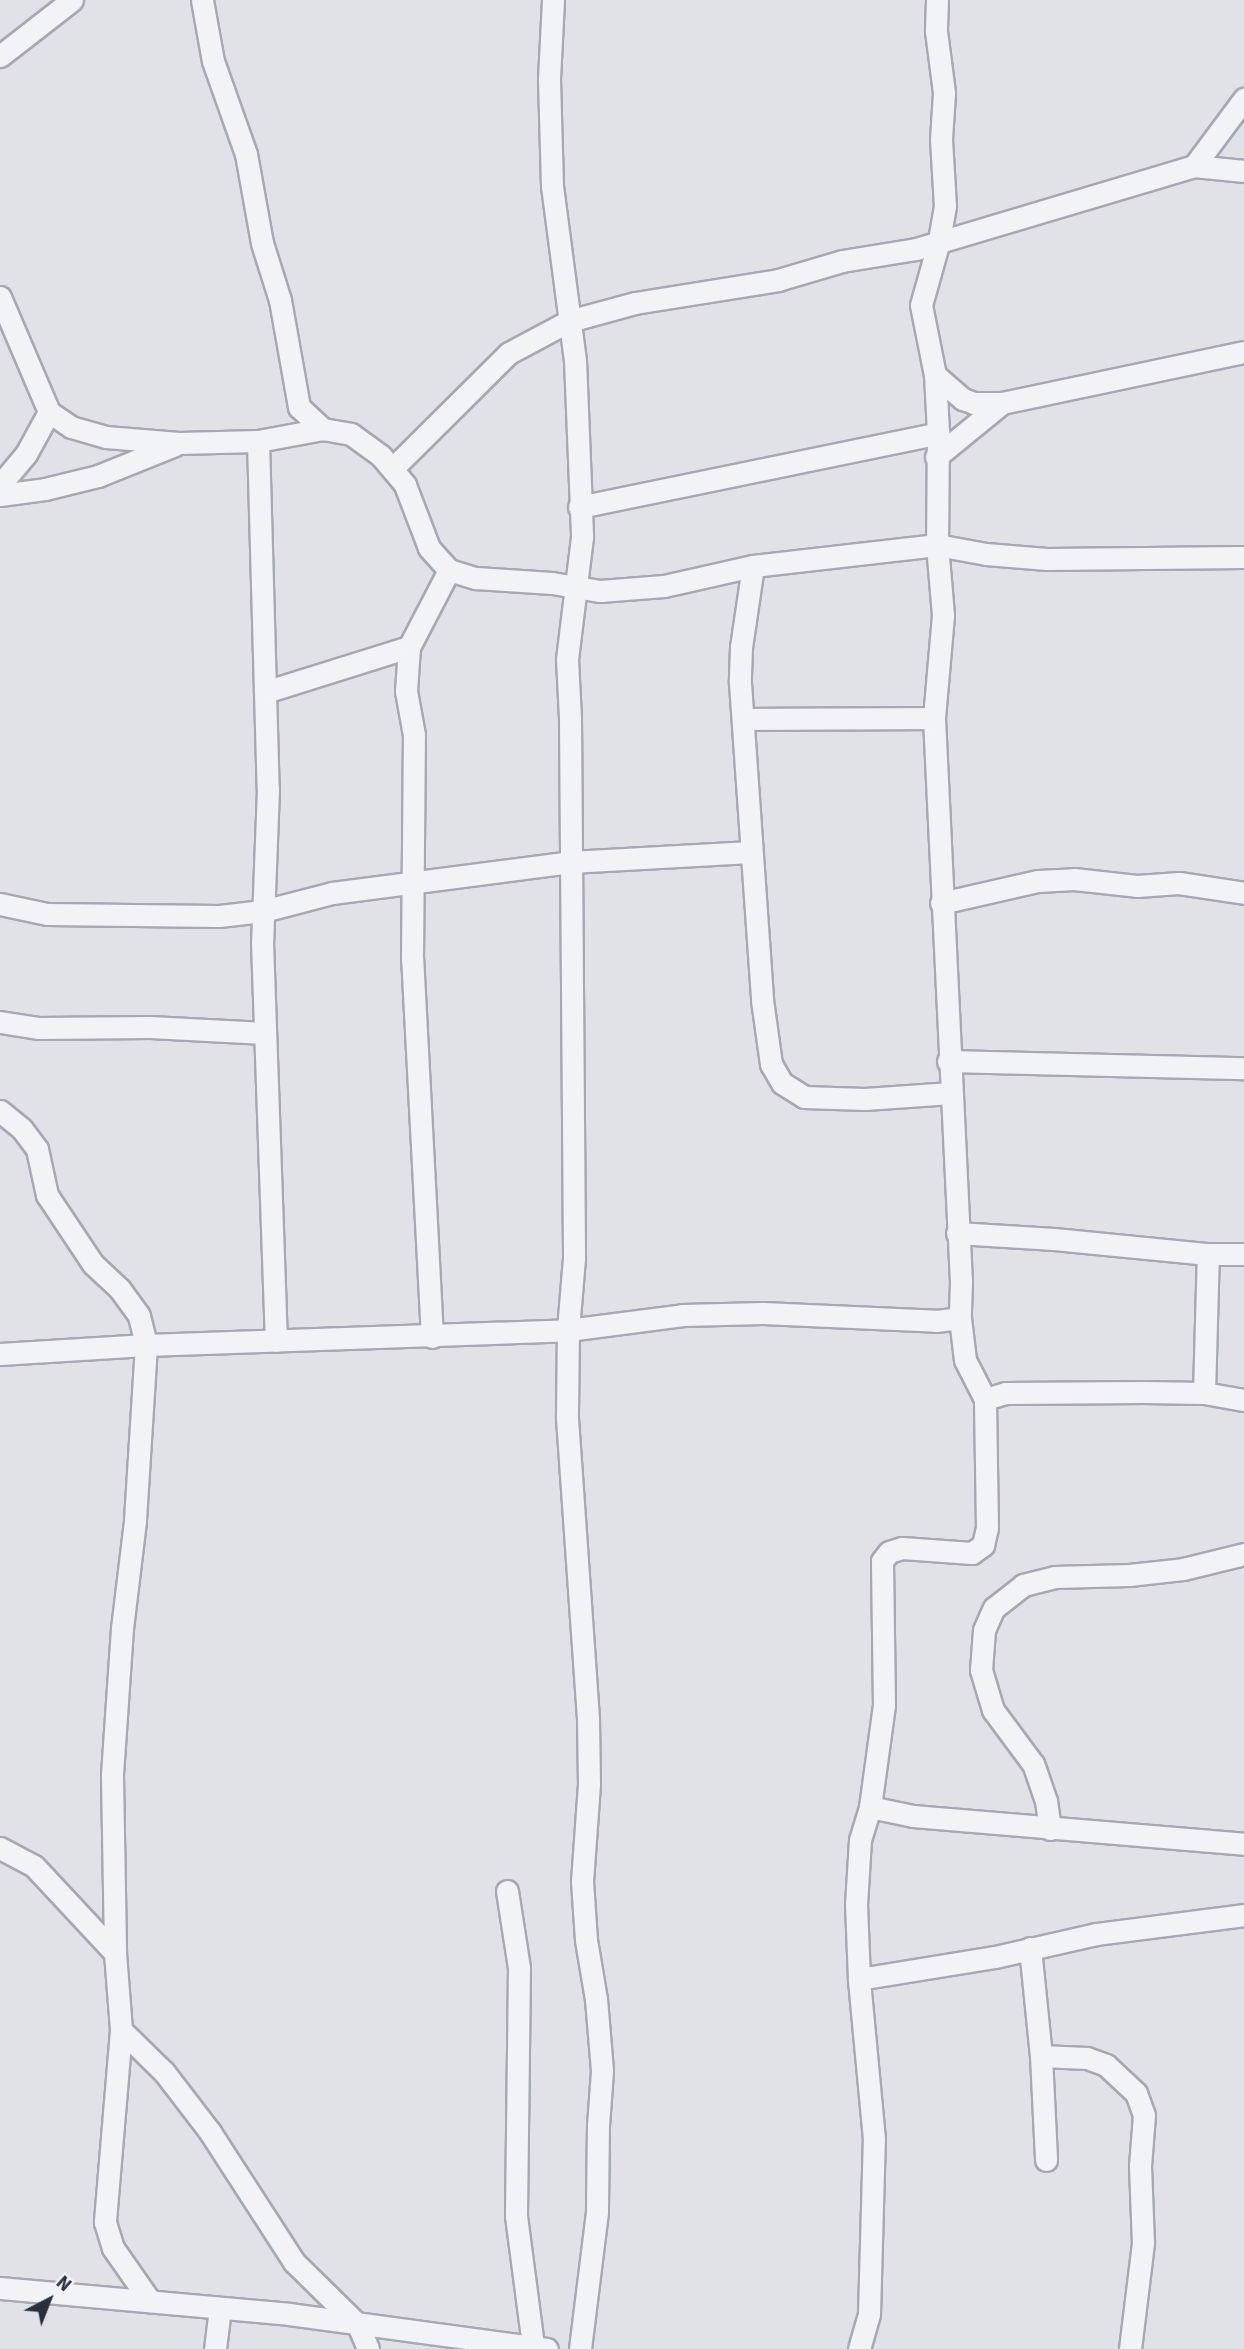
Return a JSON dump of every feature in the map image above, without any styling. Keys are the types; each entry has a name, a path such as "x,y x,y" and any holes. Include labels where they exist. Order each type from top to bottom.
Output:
{"street":[{"path":"0,56 72,0"},
{"path":"552,0 549,79 552,186 579,409 579,507 582,537 567,659 570,719 574,1258 568,1330 567,1418 588,1720 589,1784 582,1881 602,2071 597,2212 580,2349"},
{"path":"859,2349 869,2314 872,2277 874,2139 859,1979 856,1906 860,1840 870,1807 884,1705 882,1560 889,1552 902,1548 972,1553 983,1545 987,1528 985,1399 965,1360 960,1318 934,718 943,615 937,545 938,433 935,375 921,305 939,242 945,206 941,139 944,93 936,31 937,0"},
{"path":"204,1 213,61 246,154 262,243 280,300 299,407 286,436"},
{"path":"1194,166 1244,99"},
{"path":"393,468 509,353 569,321 635,303 779,280 842,261 916,249 1194,166 1244,171"},
{"path":"0,297 49,412 71,427 106,437 179,443 258,441 323,429 351,434 367,444 393,468 405,485 429,548 449,570 476,578 600,591 664,586 752,566 937,545 986,554 1047,559 1244,557"},
{"path":"935,375 963,399 974,403 1002,403 1244,352"},
{"path":"936,457 1002,403"},
{"path":"299,407 323,429"},
{"path":"0,485 26,454 49,412"},
{"path":"579,507 938,433"},
{"path":"258,441 268,789 263,911 265,1033 276,1341"},
{"path":"0,495 45,489 98,476 179,443"},
{"path":"752,566 741,647 743,719 762,1000 771,1064 782,1083 804,1097 865,1099 951,1093"},
{"path":"432,1337 416,1052 412,884 414,735 406,691 409,647 449,570"},
{"path":"265,692 409,647"},
{"path":"743,719 934,718"},
{"path":"0,904 47,914 219,916 263,911 332,893 570,862 751,852"},
{"path":"941,903 1026,884 1074,879 1137,886 1179,883 1244,893"},
{"path":"0,1022 38,1028 150,1027 265,1033"},
{"path":"948,1060 1244,1068"},
{"path":"0,1111 22,1129 37,1149 47,1195 93,1264 119,1288 139,1316 146,1345 135,1521 122,1628 112,1776 116,1953 121,2030 105,2222 113,2248 150,2301"},
{"path":"957,1233 1054,1239 1208,1254 1244,1254"},
{"path":"1204,1393 1208,1254"},
{"path":"0,1354 146,1345 432,1337 513,1330 568,1330 683,1315 763,1313 936,1321 960,1318"},
{"path":"985,1399 1006,1393 1204,1393 1244,1400"},
{"path":"1050,1829 1046,1801 1033,1764 993,1710 981,1670 984,1630 994,1608 1023,1585 1054,1577 1129,1575 1183,1569 1244,1554"},
{"path":"870,1807 913,1816 1244,1844"},
{"path":"0,1848 34,1866 116,1953"},
{"path":"0,2288 220,2310 289,2314 540,2347 516,2216 519,1968 507,1891"},
{"path":"859,1979 995,1957 1150,1925 1244,1916"},
{"path":"1030,1948 1041,2056 1046,2160"},
{"path":"121,2030 164,2071 210,2132 294,2262 358,2325 368,2349"},
{"path":"1041,2056 1087,2058 1106,2065 1136,2094 1144,2115 1140,2166 1143,2243 1130,2349"},
{"path":"215,2349 220,2310"}]}
